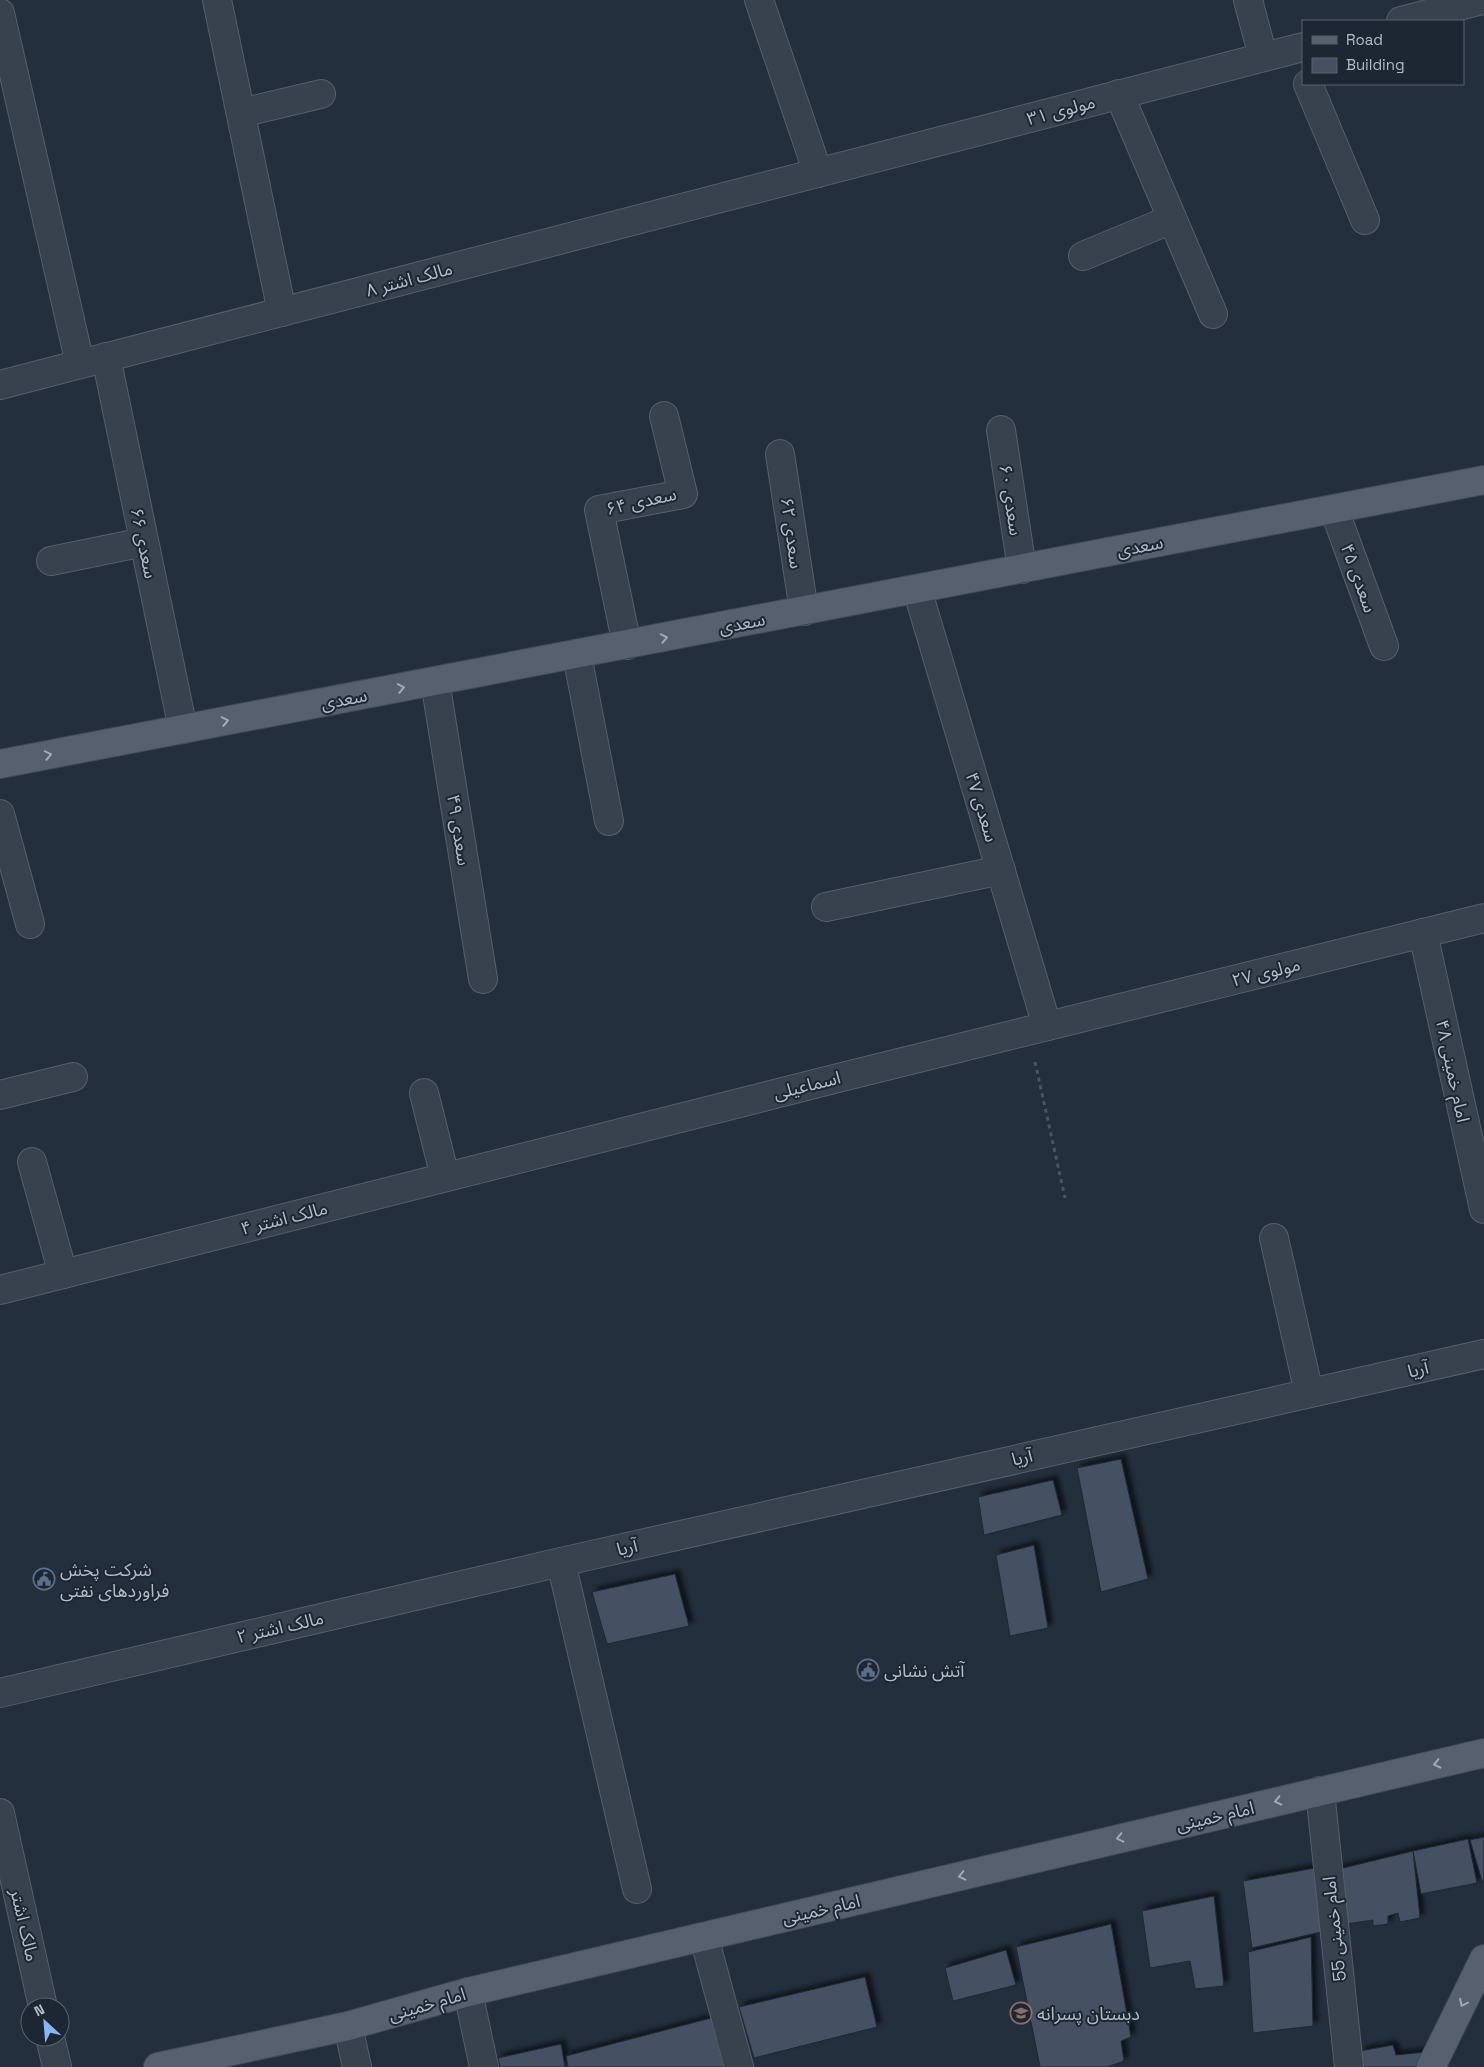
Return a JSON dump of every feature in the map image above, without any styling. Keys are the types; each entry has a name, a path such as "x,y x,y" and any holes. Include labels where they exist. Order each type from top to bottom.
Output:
{"main road":[{"name":"سعدی","path":"0,764 1484,480"},
{"name":"امام خمینی","path":"158,2067 348,2026 468,1992 1484,1753"},
{"path":"1431,2067 1484,1959"}],"street":[{"path":"217,0 282,312"},
{"path":"759,0 818,172"},
{"path":"1248,0 1263,57"},
{"path":"1405,20 1482,0"},
{"name":"سعدی ۶۶","path":"0,13 3,42 144,542 183,729"},
{"name":"مولوی ۳۱","path":"818,172 1263,57 1300,56"},
{"path":"1308,85 1365,220"},
{"path":"241,113 321,94"},
{"path":"1119,94 1213,314"},
{"name":"مالک اشتر ۸","path":"0,385 818,172"},
{"path":"1083,256 1172,219"},
{"name":"سعدی ۶۴","path":"627,645 599,510 683,494 664,416"},
{"name":"سعدی ۶۰","path":"1000,430 1022,569"},
{"name":"سعدی ۶۲","path":"780,454 804,611"},
{"name":"سعدی ۴۵","path":"1334,509 1384,646"},
{"path":"51,561 144,542"},
{"name":"سعدی ۴۷","path":"917,589 1001,870 1038,1028"},
{"path":"577,654 609,821"},
{"name":"سعدی ۴۹","path":"435,681 483,980"},
{"path":"0,814 30,924"},
{"path":"826,907 1001,870"},
{"name":"مولوی ۲۷","path":"1038,1028 1484,918"},
{"name":"امام خمینی ۴۸","path":"1423,933 1484,1210"},
{"name":"اسماعیلی","path":"568,1146 1038,1028"},
{"path":"0,1095 73,1077"},
{"path":"424,1093 445,1177"},
{"name":"مالک اشتر ۴","path":"0,1290 568,1146"},
{"path":"32,1162 63,1274"},
{"path":"1274,1238 1309,1393"},
{"name":"آریا","path":"561,1562 1484,1354"},
{"path":"561,1562 637,1889"},
{"name":"مالک اشتر ۲","path":"0,1693 561,1562"},
{"name":"امام خمینی 55","path":"1320,1792 1349,2067"},
{"name":"مالک اشتر","path":"0,1813 41,1997"},
{"path":"704,1937 739,2067"},
{"path":"468,1992 484,2067"},
{"path":"348,2026 357,2067"},
{"path":"52,2047 57,2067"}],"path":[{"path":"1038,1028 1064,1198"}],"building":[{"path":"1121,1459 1148,1579 1101,1592 1077,1468"},
{"path":"1053,1480 1062,1515 984,1535 978,1497"},
{"path":"1034,1545 1048,1628 1010,1636 996,1555"},
{"path":"675,1574 689,1626 607,1644 592,1592"},
{"path":"1484,1837 1484,1881 1482,1881 1470,1840"},
{"path":"1468,1839 1477,1883 1421,1894 1413,1851"},
{"path":"1413,1851 1420,1918 1400,1922 1398,1913 1388,1916 1388,1924 1373,1926 1373,1920 1346,1924 1335,1870"},
{"path":"1315,1868 1321,1932 1252,1948 1243,1881"},
{"path":"1214,1896 1224,1986 1195,1989 1190,1961 1150,1968 1142,1911"},
{"path":"1111,1924 1131,2037 1121,2041 1124,2061 1107,2067 1040,2067 1016,1947"},
{"path":"1311,1937 1313,2026 1253,2033 1248,1952"},
{"path":"1006,1950 1016,1985 953,2001 945,1968"},
{"path":"865,1977 877,2027 754,2058 739,2007"},
{"path":"711,2018 724,2067 568,2067 566,2056"},
{"path":"561,2044 565,2067 500,2067 498,2058"},
{"path":"1393,2045 1396,2055 1426,2052 1420,2067 1363,2067 1360,2051"}],"place":[{"name":"شرکت پخش فراوردهای نفتی","path":"44,1579"},
{"name":"آتش نشانی","path":"868,1670"},
{"name":"دبستان پسرانه","path":"1021,2013"}]}
